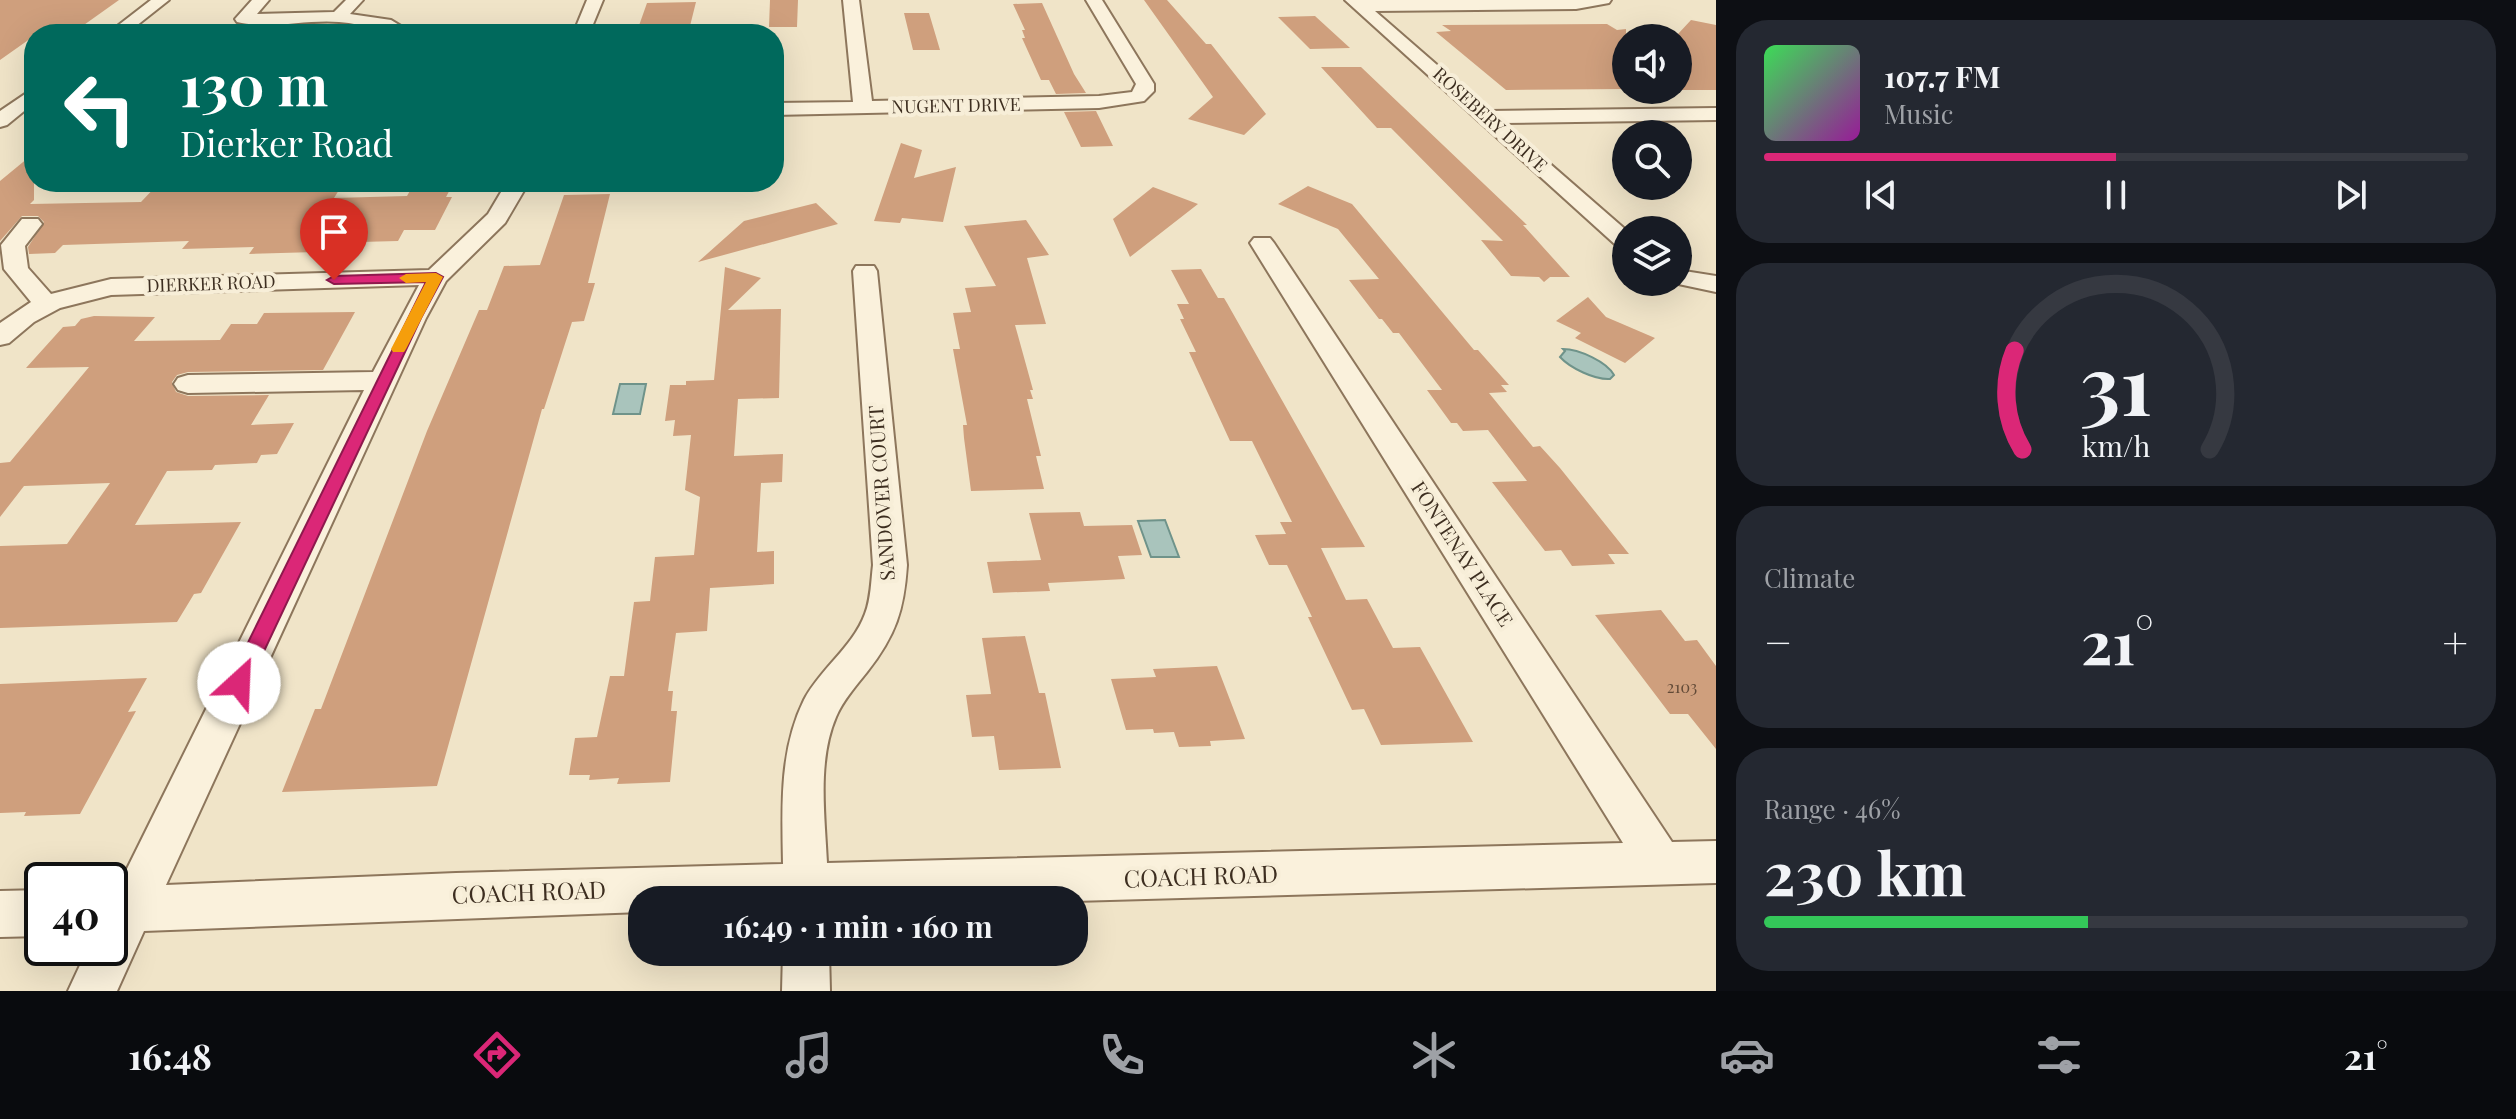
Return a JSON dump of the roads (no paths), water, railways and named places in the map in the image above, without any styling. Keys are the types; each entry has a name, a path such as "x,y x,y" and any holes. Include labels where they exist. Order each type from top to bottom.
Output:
{"street":[{"path":"129,24 161,0"},
{"path":"261,0 243,19 338,17 385,24"},
{"path":"338,17 355,0"},
{"path":"585,24 595,0"},
{"path":"851,0 863,108"},
{"name":"NUGENT DRIVE","path":"784,109 1099,102 1137,97 1145,91 1145,84 1094,0"},
{"path":"1356,3 1576,4 1603,0"},
{"name":"ROSEBERY DRIVE","path":"1356,3 1612,229"},
{"path":"0,123 24,103"},
{"path":"1488,117 1716,114"},
{"path":"0,123 24,124"},
{"path":"128,894 436,277 497,218 512,192"},
{"path":"30,224 13,245 16,269 46,304"},
{"name":"FONTENAY PLACE","path":"1262,243 1661,864"},
{"name":"SANDOVER COURT","path":"806,886 805,765 814,720 845,670 873,634 887,600 890,565 865,271"},
{"name":"DIERKER ROAD","path":"0,337 35,308 72,293 111,287 436,277"},
{"path":"1692,280 1716,284"},
{"path":"188,384 383,381"},
{"name":"COACH ROAD","path":"1012,886 1716,862"},
{"name":"COACH ROAD","path":"128,910 456,895 628,894"},
{"path":"0,914 24,913"},
{"path":"92,991 101,966"},
{"path":"806,966 806,991"}],"water":[{"path":"1563,349 1592,357 1614,375 1604,379 1576,369 1560,357 1565,351"},
{"path":"620,384 646,384 640,414 613,414"},
{"path":"1165,520 1179,557 1151,557 1138,521"}]}
